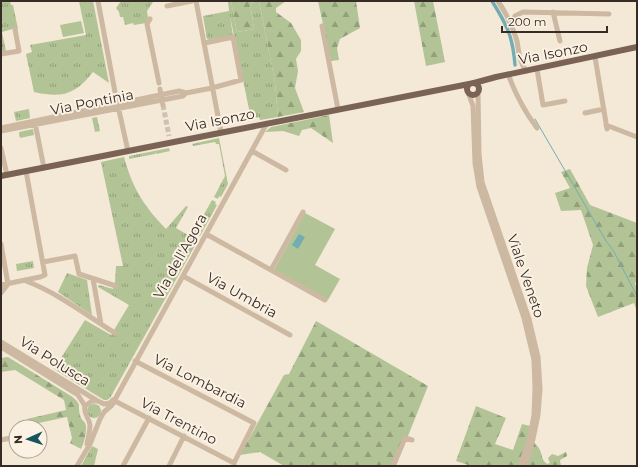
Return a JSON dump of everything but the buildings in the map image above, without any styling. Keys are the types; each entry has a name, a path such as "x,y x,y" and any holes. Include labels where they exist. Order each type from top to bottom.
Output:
{"main road":[{"name":"Via Isonzo","path":"4,176 128,151 170,139 221,132 471,84 508,74 637,47"},
{"name":"Via Isonzo","path":"444,89 459,90 475,96 483,84 496,77"},
{"path":"468,94 467,87 471,84 478,86 478,92"}],"street":[{"path":"98,1 128,151"},
{"path":"167,6 192,1"},
{"path":"196,1 221,132"},
{"path":"498,1 516,38 520,59 526,71"},
{"path":"511,26 515,16 521,13 553,12 609,14"},
{"path":"553,12 560,41"},
{"path":"150,19 147,24 159,83"},
{"path":"322,26 338,109"},
{"path":"1,54 19,51 15,29"},
{"name":"Via Pontinia","path":"1,131 161,97 183,96 186,93 241,80 233,37 205,43"},
{"path":"595,57 606,127 637,137"},
{"path":"517,72 520,59"},
{"path":"537,69 543,104 565,101"},
{"path":"508,74 517,94 537,128"},
{"name":"Viale Veneto","path":"478,92 479,154 482,182 527,314 538,357 540,384 538,415 534,439 525,466"},
{"name":"Viale Veneto","path":"468,94 473,106 475,158 478,182 524,318 534,357 534,411 530,437 520,466"},
{"path":"585,112 604,109"},
{"path":"35,123 44,168"},
{"name":"Via Pontinia","path":"1,128 35,123"},
{"name":"Via dell'Agora","path":"76,466 96,430 100,419 104,412 112,405 267,123"},
{"path":"1,148 4,176"},
{"path":"252,151 286,170"},
{"path":"26,171 45,275 39,286"},
{"path":"271,270 303,212"},
{"path":"206,234 325,300"},
{"path":"1,244 8,284"},
{"path":"43,262 75,256 78,274 116,286"},
{"path":"1,285 25,281 45,275"},
{"name":"Via Umbria","path":"183,276 290,335"},
{"path":"93,279 101,324"},
{"path":"25,281 39,286 62,298 115,333"},
{"path":"1,293 8,284"},
{"name":"Via Polusca","path":"1,342 96,400"},
{"name":"Via Polusca","path":"1,347 78,395 85,406"},
{"name":"Via Lombardia","path":"135,361 254,423 234,464"},
{"path":"85,406 96,400 102,404 107,404 114,400"},
{"name":"Via Trentino","path":"114,400 234,464"},
{"path":"102,404 104,412"},
{"name":"Via dell'Agora","path":"85,406 84,413 88,419 90,427 86,449"},
{"path":"123,466 148,418"},
{"path":"88,419 94,421 100,419"},
{"path":"90,427 96,430"},
{"path":"169,466 184,436"},
{"path":"393,466 406,438 412,440"}],"green space":[{"path":"1,1 10,1 11,5 13,5 18,29 16,28 2,32 6,51 1,52"},
{"path":"79,1 93,1 109,83 93,72 80,86 67,93 52,95 34,92 26,54 32,52 30,45 86,35"},
{"path":"121,1 153,2 147,11 148,18 146,23 134,25 133,23 125,25 123,17 120,17 116,8"},
{"path":"228,1 231,1 237,32 254,29 250,3 259,1 275,82 278,117 260,120 259,117 251,119 230,16 233,36 209,40 207,39 203,16 229,11"},
{"path":"231,1 259,1 250,3 254,29 237,32"},
{"path":"259,1 286,1 276,8 276,12 291,23 301,40 301,51 296,59 298,71 295,88 304,112 278,117 275,82"},
{"path":"318,1 356,1 360,28 340,39 337,48 339,60 331,61"},
{"path":"414,1 433,1 445,62 426,66"},
{"path":"81,21 84,33 63,37 60,25"},
{"path":"29,109 30,118 16,121 14,112"},
{"path":"329,115 333,143 311,128 302,130 299,136 283,131 265,132 271,127"},
{"path":"97,117 100,131 95,132 92,118"},
{"path":"33,129 34,135 20,138 19,132"},
{"path":"219,138 228,184 221,197 219,196 218,199 214,197 225,176 219,144 216,144 215,142 193,146 192,144"},
{"path":"169,148 170,151 156,154 155,152 155,154 129,159 129,156"},
{"path":"124,157 135,188 151,212 166,229 186,206 188,207 176,228 195,239 197,242 110,398 104,400 54,369 85,320 111,335 129,305 98,287 99,285 113,289 115,283 116,266 123,266 101,162"},
{"path":"570,169 590,205 637,223 637,278 635,284 637,287 637,311 634,303 598,317 586,286 587,268 593,245 581,210 561,211 555,193 570,188 561,172"},
{"path":"212,200 216,202 215,204 217,205 200,236 197,236 193,234"},
{"path":"305,213 335,229 315,265 340,279 328,300 274,270"},
{"path":"33,261 34,268 17,271 16,264"},
{"path":"67,273 87,280 92,315 58,292"},
{"path":"316,321 428,386 396,466 284,466 260,452 240,455 284,375 289,374"},
{"path":"8,357 77,401 80,416 86,426 81,449 70,443 72,438 67,417 48,421 48,419 27,419 66,410 64,400 15,370 1,372 1,358"},
{"path":"91,404 97,404 101,408 101,414 97,418 91,418 87,414 87,408"},
{"path":"476,406 506,418 495,444 513,450 522,424 530,426 528,435 539,449 547,464 550,463 548,458 552,454 558,456 566,452 567,456 560,460 561,466 471,466 456,461"},
{"path":"92,446 98,449 94,466 81,466"}],"water":[{"path":"299,234 305,237 298,249 292,245"}],"waterway":[{"path":"492,1 502,17 511,39 515,65"},
{"path":"535,119 606,241 613,250 637,296"}],"tunnel":[{"path":"163,105 169,136"}]}
